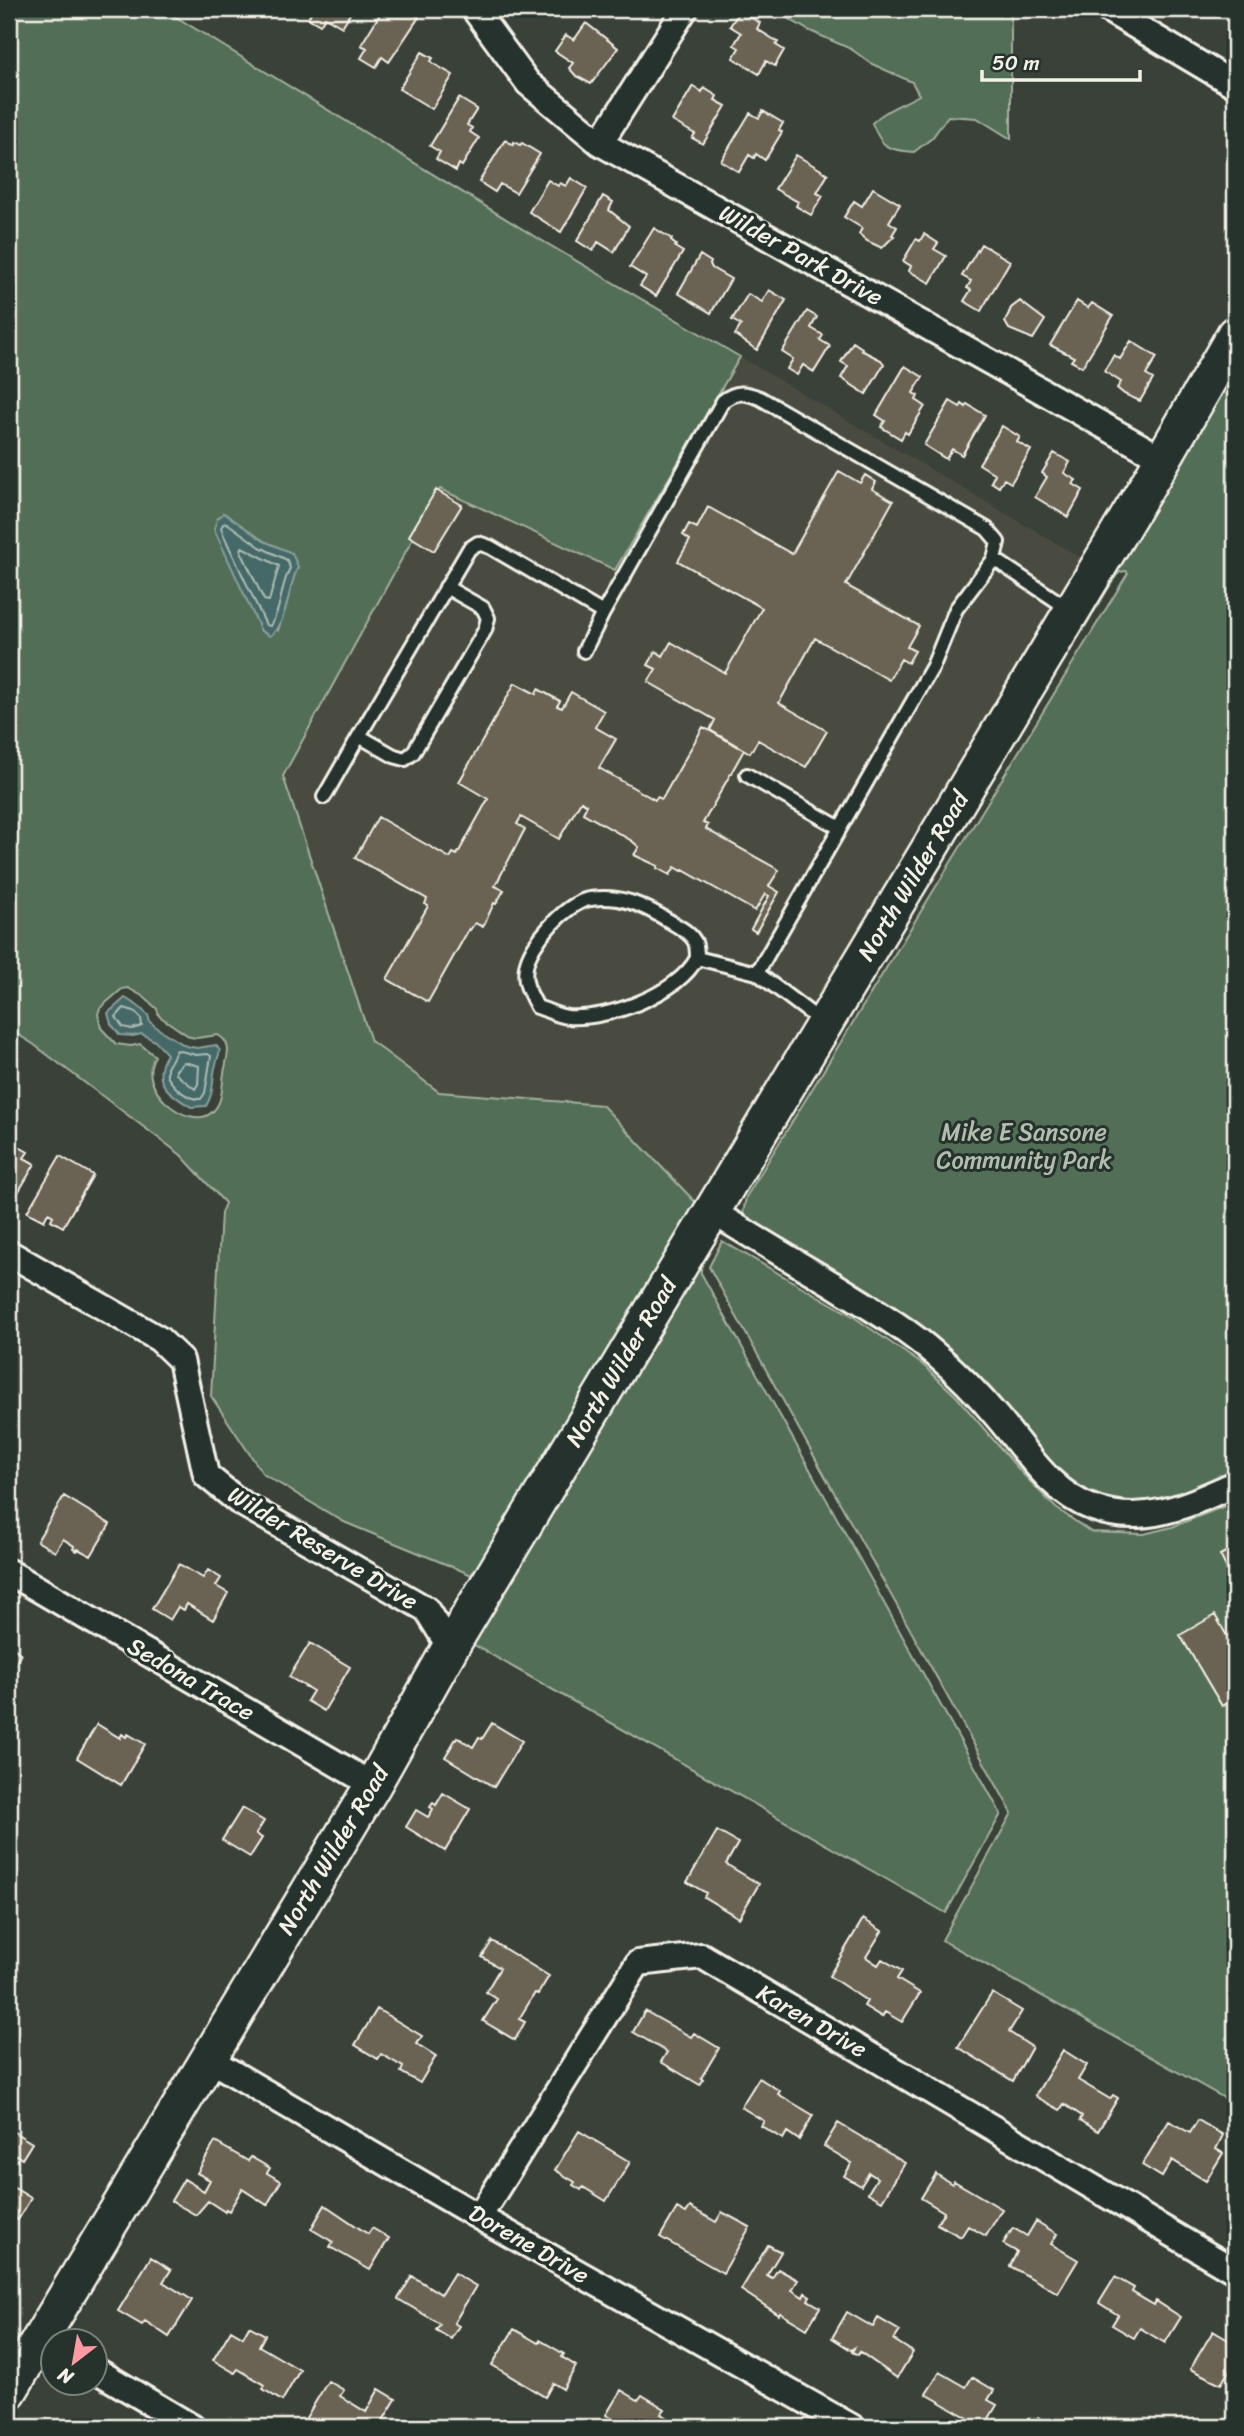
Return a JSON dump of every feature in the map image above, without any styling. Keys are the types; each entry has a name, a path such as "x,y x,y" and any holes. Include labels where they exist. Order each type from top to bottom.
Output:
{"street":[{"name":"Wilder Park Drive","path":"474,9 528,83 600,143 1163,459"},
{"path":"600,143 685,9"},
{"path":"1107,9 1235,85"},
{"name":"North Wilder Road","path":"54,2328 208,2058 373,1785 450,1648 1163,459 1235,334"},
{"path":"711,1211 881,1314 922,1342 976,1393 1039,1469 1080,1502 1109,1513 1146,1515 1186,1506 1235,1484"},
{"name":"Wilder Reserve Drive","path":"9,1253 159,1339 181,1360 206,1475 238,1501 426,1609 450,1648"},
{"name":"Sedona Trace","path":"9,1572 373,1785"},
{"name":"Karen Drive","path":"479,2217 638,1963 702,1956 1235,2271"},
{"name":"Dorene Drive","path":"208,2058 479,2217 852,2427"},
{"name":"North Wilder Road","path":"9,2391 38,2353"},
{"path":"108,2377 192,2427"}],"lane":[{"path":"584,651 723,401 733,393 746,393 760,398 987,529 998,542 994,559 956,609 933,666 757,973"},
{"path":"324,797 469,549 478,543 490,547 603,613"},
{"path":"994,559 1072,611"},
{"path":"359,736 394,756 405,759 413,753 485,630 488,618 483,608 446,587"},
{"path":"747,775 840,828"},
{"path":"611,898 643,905 688,933 697,945 697,958 690,971 661,993 603,1015 567,1017 537,1007 525,985 526,964 542,934 565,912 587,899 611,898"},
{"path":"697,958 757,973 825,1024"}],"shaded area":[{"path":"740,357 1088,562 701,1208 602,1106 439,1092 371,1041 283,776 440,489 615,570"}],"green space":[{"path":"9,9 163,9 529,233 740,357 615,570 440,489 283,776 371,1041 439,1092 602,1105 701,1208 479,1578 344,1522 263,1474 211,1396 221,1213 225,1203 181,1155 9,1029","holes":["224,514 298,567 278,630","128,988 144,997 157,1009 159,1016 190,1037 218,1035 227,1045 222,1092 219,1103 211,1113 202,1117 190,1116 167,1104 152,1081 151,1069 155,1056 140,1044 116,1044 101,1028 98,1014 100,1008 122,989"]},
{"path":"772,9 1011,9 1011,139 977,118 948,116 932,138 914,152 891,149 879,138 872,123 919,95 912,82 872,64 851,49 808,30"},
{"name":"Mike E Sansone Community Park","path":"1235,355 1235,1472 1178,1496 1146,1505 1119,1505 1083,1492 1056,1472 988,1391 946,1349 900,1314 750,1223 743,1214 746,1197 1128,573 1126,571 1116,576 738,1192 735,1209 744,1232 896,1325 940,1358 983,1400 1054,1484 1083,1505 1100,1512 1133,1516 1163,1511 1235,1483 1235,1491 1185,1512 1150,1522 1115,1525 1095,1521 1062,1498 1032,1468 977,1403 936,1364 850,1302 727,1232 715,1234 702,1265 701,1273 1001,1814 946,1913 467,1641"},
{"path":"722,1241 851,1315 923,1365 957,1397 1020,1471 1056,1508 1091,1532 1144,1534 1172,1527 1235,1502 1235,2104 942,1940 1012,1813 709,1267"}],"water":[{"path":"224,513 264,541 292,553 298,567 284,614 270,636 261,631 214,529 217,519"},
{"path":"125,998 148,1015 150,1022 160,1030 186,1046 197,1048 216,1045 220,1051 206,1106 191,1107 175,1097 164,1085 160,1072 167,1054 155,1041 142,1034 120,1035 111,1024 108,1013"}],"building":[{"path":"313,9 353,9 342,27 325,17 320,25 308,18"},
{"path":"383,9 405,9 419,17 389,62 382,57 376,67 361,58 367,48 361,45"},
{"path":"740,11 760,23 757,29 778,42 776,45 784,50 775,66 766,61 759,74 733,58 739,48 734,45 741,33 730,26"},
{"path":"586,23 618,48 591,84 576,76 569,68 573,63 555,51 566,35 574,40"},
{"path":"422,52 433,58 431,61 434,64 453,75 432,109 399,89"},
{"path":"693,86 702,92 704,88 717,96 715,100 726,106 703,144 692,138 695,134 672,121"},
{"path":"459,98 477,109 467,125 472,128 470,132 479,138 456,171 436,159 440,152 430,146"},
{"path":"763,111 783,123 779,130 782,132 765,160 756,154 754,158 749,155 739,172 721,161 750,113 759,118"},
{"path":"505,140 513,145 514,142 520,145 522,143 540,154 516,193 500,184 495,192 479,182"},
{"path":"796,155 828,174 817,193 823,196 811,215 796,206 798,202 775,189"},
{"path":"571,178 587,188 561,232 529,212 548,180 558,186 560,183 566,186"},
{"path":"873,188 900,204 889,222 897,227 892,235 894,236 882,248 867,241 859,234 862,228 844,217 854,201 862,206"},
{"path":"603,196 613,202 609,210 629,226 614,252 598,242 593,251 577,241"},
{"path":"654,228 672,239 675,247 683,252 656,296 640,286 646,277 630,267"},
{"path":"924,234 938,243 934,249 946,256 930,283 909,271 911,266 903,261 916,239 920,241"},
{"path":"981,244 1010,261 981,311 964,301 971,290 967,288 971,281 962,276"},
{"path":"700,255 711,262 712,268 731,279 711,313 678,293"},
{"path":"769,290 786,300 757,350 735,335 741,325 732,320 748,294 762,302"},
{"path":"1020,301 1045,320 1033,339 1009,329 1005,322 1011,308"},
{"path":"1077,301 1088,308 1092,303 1113,316 1082,367 1071,361 1074,357 1050,345"},
{"path":"807,311 817,317 811,328 823,335 820,340 830,346 814,372 803,365 797,375 787,369 793,359 782,352"},
{"path":"1131,341 1157,357 1146,375 1153,379 1140,401 1124,394 1117,388 1121,382 1104,371 1114,355 1120,359"},
{"path":"853,342 884,364 866,394 841,378 848,366 841,362"},
{"path":"905,366 923,377 913,393 918,396 916,400 925,406 908,434 905,432 901,439 881,427 885,421 876,415"},
{"path":"950,401 960,407 962,404 966,407 967,404 985,415 962,455 952,449 946,459 924,445"},
{"path":"1002,426 1020,437 1017,442 1031,450 1011,483 1004,479 999,487 991,482 995,474 979,464"},
{"path":"1054,453 1070,462 1064,473 1076,480 1073,484 1083,490 1068,517 1035,497 1047,477 1042,473"},
{"path":"839,471 860,483 865,475 876,482 872,489 893,501 846,585 919,626 907,647 915,651 908,663 901,659 889,680 815,638 779,703 827,731 806,767 758,740 750,753 710,730 715,720 648,682 656,669 648,665 656,651 663,656 671,642 725,673 762,608 678,561 690,540 683,535 689,524 697,528 708,507 792,554"},
{"path":"436,490 462,505 434,551 409,536"},
{"path":"515,683 536,694 538,689 560,701 557,706 562,708 571,692 604,711 595,727 616,739 599,768 655,800 657,797 662,799 703,727 744,750 703,823 708,825 706,829 779,870 769,886 779,892 756,932 751,929 769,896 765,894 755,911 683,870 675,867 670,875 634,855 639,847 632,841 583,813 587,805 581,801 559,839 521,817 517,824 525,829 495,886 504,890 496,904 494,903 483,927 475,923 469,929 428,1002 387,979 428,906 425,904 427,899 355,858 378,817 450,858 453,853 457,855 488,799 459,782"},
{"path":"9,1141 28,1152 24,1158 35,1164 13,1201 9,1198"},
{"path":"60,1156 93,1175 63,1227 51,1220 53,1216 48,1213 44,1221 27,1212"},
{"path":"64,1496 110,1524 91,1556 73,1549 74,1546 63,1539 55,1552 37,1541"},
{"path":"1235,1547 1235,1585 1220,1555"},
{"path":"179,1564 203,1578 208,1570 221,1578 216,1586 228,1593 213,1620 187,1604 184,1610 178,1607 170,1620 152,1609"},
{"path":"1215,1615 1235,1650 1235,1698 1222,1706 1180,1635"},
{"path":"310,1643 350,1667 324,1711 307,1701 313,1691 289,1677"},
{"path":"9,1644 21,1654 9,1674"},
{"path":"492,1723 522,1741 494,1787 445,1757 457,1737 473,1747"},
{"path":"97,1724 120,1738 122,1734 126,1737 128,1734 145,1744 121,1785 77,1758"},
{"path":"443,1793 470,1809 445,1851 406,1827 416,1810 428,1817 433,1809 430,1807 433,1803 436,1805"},
{"path":"242,1808 264,1821 256,1834 262,1838 250,1857 222,1840"},
{"path":"717,1831 738,1843 726,1864 759,1884 739,1918 704,1897 706,1893 687,1882"},
{"path":"863,1919 882,1931 866,1957 878,1965 882,1959 902,1971 897,1979 920,1993 902,2022 885,2012 882,2017 864,2006 867,2001 829,1976"},
{"path":"492,1941 549,1976 519,2019 525,2022 515,2040 483,2021 497,1999 486,1992 500,1968 482,1957"},
{"path":"992,1993 1022,2011 1009,2032 1032,2047 1013,2081 958,2047"},
{"path":"377,2009 422,2036 417,2044 436,2056 420,2083 401,2072 403,2067 381,2054 378,2059 355,2045"},
{"path":"645,2011 691,2037 694,2033 719,2048 701,2078 703,2080 700,2085 661,2062 667,2052 633,2032"},
{"path":"1063,2050 1087,2065 1078,2080 1110,2099 1113,2095 1118,2098 1098,2131 1080,2120 1082,2116 1064,2104 1060,2110 1035,2096"},
{"path":"759,2078 780,2091 778,2094 813,2115 799,2140 787,2132 783,2139 761,2126 764,2121 741,2107"},
{"path":"1198,2120 1223,2135 1216,2149 1223,2153 1206,2181 1172,2160 1162,2177 1142,2165 1169,2121 1190,2133"},
{"path":"838,2123 905,2163 882,2201 868,2193 877,2178 869,2173 861,2186 844,2176 852,2163 824,2146"},
{"path":"9,2129 32,2143 22,2159 13,2153 9,2161"},
{"path":"579,2131 630,2162 606,2201 583,2187 581,2190 573,2185 575,2182 555,2170"},
{"path":"215,2142 248,2161 251,2157 270,2168 267,2173 281,2181 267,2205 242,2189 229,2211 226,2209 225,2212 208,2201 196,2215 171,2201 184,2179 204,2191 210,2180 197,2173"},
{"path":"936,2174 952,2184 954,2181 1002,2209 986,2236 968,2226 961,2237 937,2224 944,2212 921,2198"},
{"path":"1235,2183 1235,2201 1227,2196"},
{"path":"11,2186 31,2198 18,2220 9,2214"},
{"path":"325,2205 368,2234 372,2228 389,2238 370,2270 330,2247 333,2242 311,2229"},
{"path":"690,2207 716,2222 722,2212 750,2227 723,2273 660,2237 677,2208 686,2213"},
{"path":"1036,2221 1057,2234 1051,2244 1078,2260 1058,2293 1010,2266 1017,2252 1003,2244 1013,2228 1027,2236"},
{"path":"768,2245 781,2252 767,2275 772,2278 778,2269 798,2280 792,2290 803,2297 805,2293 810,2296 808,2300 820,2307 807,2329 780,2313 779,2315 741,2290"},
{"path":"151,2257 171,2270 163,2282 192,2300 169,2337 145,2321 142,2325 118,2311"},
{"path":"454,2273 476,2286 454,2323 459,2326 451,2339 436,2330 440,2324 398,2299 412,2276 441,2294"},
{"path":"1115,2277 1134,2288 1132,2292 1154,2305 1156,2301 1181,2317 1165,2343 1140,2328 1134,2338 1112,2325 1118,2315 1099,2303"},
{"path":"847,2312 873,2327 878,2318 900,2331 894,2340 913,2352 897,2378 860,2352 858,2355 852,2352 854,2348 851,2350 832,2338"},
{"path":"249,2326 265,2335 259,2346 300,2370 282,2401 263,2389 265,2385 238,2369 235,2373 213,2360 231,2330 243,2337"},
{"path":"514,2329 564,2354 562,2357 576,2366 563,2389 553,2383 545,2397 492,2365"},
{"path":"1213,2331 1235,2344 1235,2376 1229,2371 1221,2384 1190,2369"},
{"path":"940,2372 966,2387 972,2377 994,2390 988,2400 997,2405 984,2427 926,2394"},
{"path":"328,2381 344,2390 340,2396 366,2412 379,2389 396,2399 379,2427 315,2427 304,2421"},
{"path":"621,2390 638,2400 642,2395 665,2409 661,2414 677,2424 675,2427 627,2427 606,2415"},
{"path":"1038,2417 1055,2427 1032,2427"}]}
